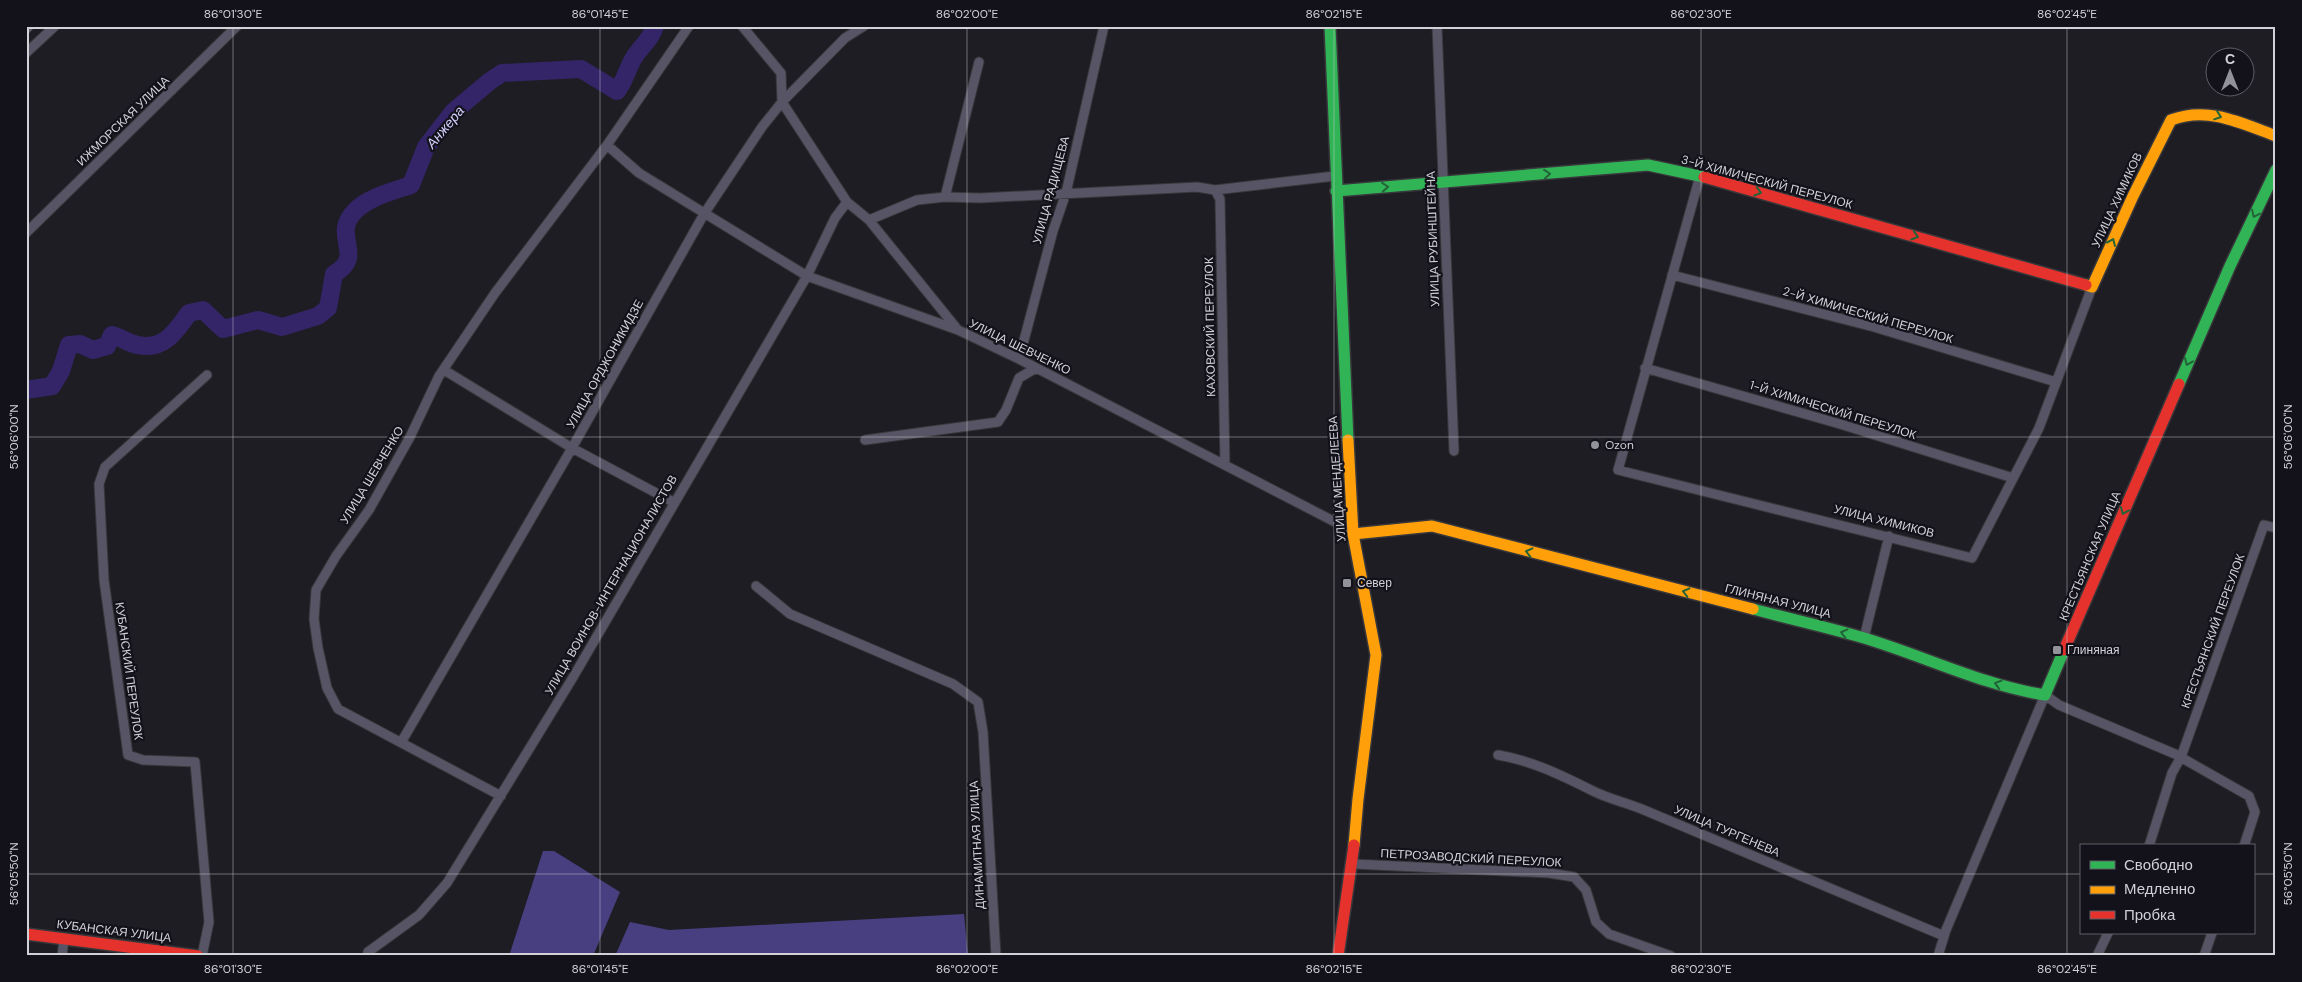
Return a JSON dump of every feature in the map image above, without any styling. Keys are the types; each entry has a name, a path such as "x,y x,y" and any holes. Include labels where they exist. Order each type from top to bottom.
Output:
{"street":[{"path":"26,54 55,26"},
{"name":"ИЖМОРСКАЯ УЛИЦА","path":"26,233 237,26"},
{"name":"УЛИЦА ШЕВЧЕНКО","path":"501,796 338,709 326,688 318,648 314,619 316,590 336,556 368,510 410,438 444,370 528,248 607,144 689,26"},
{"path":"742,26 781,73 782,102"},
{"name":"УЛИЦА ОРДЖОНИКИДЗЕ","path":"402,742 572,448 704,214 762,127 782,102 845,38 864,26"},
{"name":"УЛИЦА РАДИЩЕВА","path":"1018,359 1053,231 1066,193 1104,26"},
{"name":"УЛИЦА МЕНДЕЛЕЕВА","path":"1330,26 1335,176 1353,534 1376,655 1358,799 1353,864 1338,956"},
{"name":"УЛИЦА РУБИНШТЕЙНА","path":"1437,26 1454,451"},
{"path":"944,196 979,62"},
{"name":"УЛИЦА ШЕВЧЕНКО","path":"782,102 847,202 868,220 958,330 1225,465 1341,525 1353,534"},
{"name":"УЛИЦА ХИМИКОВ","path":"1700,176 1618,470 1972,558 2039,428 2092,287 2133,196 2171,120 2180,115 2209,113 2276,136"},
{"path":"607,144 639,173 807,276 958,330"},
{"name":"3-Й ХИМИЧЕСКИЙ ПЕРЕУЛОК","path":"1336,192 1648,166 1700,176 2092,287"},
{"name":"КРЕСТЬЯНСКАЯ УЛИЦА","path":"1938,956 1944,936 2045,695 2230,266 2276,170"},
{"path":"868,220 917,200 944,196 980,198 1197,187 1215,190 1335,176"},
{"name":"КАХОВСКИЙ ПЕРЕУЛОК","path":"1215,190 1220,199 1225,465"},
{"name":"УЛИЦА ВОИНОВ-ИНТЕРНАЦИОНАЛИСТОВ","path":"367,956 368,952 419,915 447,883 501,796 807,276 835,218 847,202"},
{"name":"2-Й ХИМИЧЕСКИЙ ПЕРЕУЛОК","path":"1672,275 1874,327 2056,382"},
{"path":"865,440 998,422 1006,410 1018,378 1036,368"},
{"name":"1-Й ХИМИЧЕСКИЙ ПЕРЕУЛОК","path":"1645,368 1840,424 2013,478"},
{"path":"444,370 572,448 674,502"},
{"name":"КУБАНСКИЙ ПЕРЕУЛОК","path":"200,956 209,922 195,762 143,760 128,755 104,580 99,484 105,467 207,375"},
{"name":"КРЕСТЬЯНСКИЙ ПЕРЕУЛОК","path":"2181,757 2264,525 2276,528"},
{"name":"ГЛИНЯНАЯ УЛИЦА","path":"1353,534 1432,526 1864,638 1951,670 2019,691 2045,695 2059,705 2181,757 2249,796 2255,812 2245,844"},
{"path":"1864,638 1889,536"},
{"name":"ДИНАМИТНАЯ УЛИЦА","path":"756,586 790,614 953,684 978,702 983,732 996,956"},
{"name":"УЛИЦА ТУРГЕНЕВА","path":"1498,755 1519,759 1575,780 1593,791 1644,810 1944,936"},
{"path":"2150,844 2172,772 2181,757"},
{"name":"ПЕТРОЗАВОДСКИЙ ПЕРЕУЛОК","path":"1353,864 1549,873 1574,877 1586,890 1596,922 1609,934 1672,956"},
{"name":"КУБАНСКАЯ УЛИЦА","path":"26,934 200,956"},
{"path":"2097,956 2108,934"},
{"path":"2204,956 2212,934"},
{"path":"62,956 64,939"}],"shaded area":[{"path":"543,851 554,851 620,892 593,956 509,956"},
{"path":"964,914 968,956 615,956 630,922 669,930"}],"waterway":[{"name":"Анжера","path":"26,390 52,386 61,371 69,345 80,344 93,350 107,346 112,335 135,344 155,345 174,333 189,313 203,310 223,329 258,320 282,327 318,316 328,308 334,274 348,260 349,252 346,237 348,220 360,206 367,202 411,185 426,147 453,112 502,73 581,69 617,91 634,58 655,26"}],"railway":[{"path":"26,34 34,26"}],"traffic: fast":[{"path":"1330,26 1348,440"},
{"path":"1336,191 1648,165 1704,177"},
{"path":"2179,384 2230,266 2276,170"},
{"path":"1753,609 1864,638 1976,677 2045,695 2064,650"}],"traffic: slow":[{"path":"2086,285 2092,287 2133,196 2171,120 2185,116 2211,115 2276,136"},
{"path":"1348,440 1353,534 1376,655 1354,845"},
{"path":"1353,534 1432,526 1753,609"}],"traffic: jam":[{"path":"1704,177 2086,285"},
{"path":"2064,650 2179,384"},
{"path":"1338,956 1354,845"},
{"path":"26,934 198,956"}],"place":[{"name":"Ozon","path":"1595,445"},
{"name":"Север","path":"1347,583"},
{"name":"Глиняная","path":"2057,650"}]}
